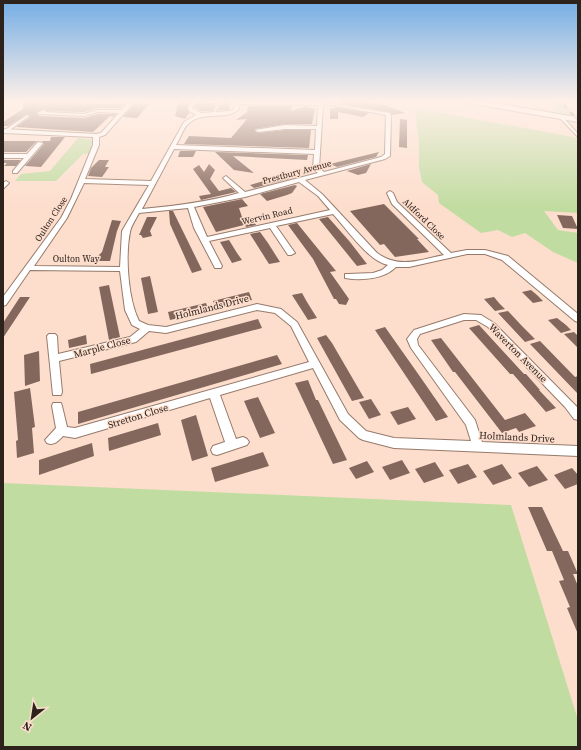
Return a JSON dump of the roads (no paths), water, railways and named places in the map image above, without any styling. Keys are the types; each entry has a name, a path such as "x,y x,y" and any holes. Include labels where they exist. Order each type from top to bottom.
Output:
{"street":[{"name":"Oulton Close","path":"3,303 64,218 82,181 96,145 96,136"},
{"path":"147,328 135,323 129,310 124,269 126,232 178,136"},
{"path":"318,136 316,169 323,174"},
{"name":"Prestbury Avenue","path":"137,211 191,207 245,195 386,157 388,155 388,136"},
{"path":"15,172 40,143"},
{"path":"172,147 317,152"},
{"path":"3,156 28,156"},
{"path":"226,178 245,195"},
{"path":"301,180 320,195 374,255 384,262 409,265 476,251 490,253 505,258 578,319"},
{"path":"82,181 152,183"},
{"name":"Aldford Close","path":"382,195 394,192 394,203 448,256"},
{"path":"191,207 198,228 218,266"},
{"name":"Wervin Road","path":"205,240 335,211"},
{"path":"272,225 291,253"},
{"path":"348,276 366,277 386,272 394,264"},
{"name":"Oulton Way","path":"28,268 124,269"},
{"name":"Holmlands Drive","path":"147,328 166,330 257,307 268,308 282,314 294,324 314,364 344,417 363,435 394,443 578,450"},
{"name":"Waverton Avenue","path":"478,446 471,423 414,346 412,338 417,332 464,317 478,317 491,325 569,404 578,416"},
{"name":"Marple Close","path":"54,359 133,340 147,328"},
{"path":"52,336 57,392"},
{"name":"Stretton Close","path":"62,430 71,433 87,431 314,364"},
{"path":"214,393 232,446"},
{"path":"51,440 62,430 57,406"},
{"path":"217,450 243,442"}]}
